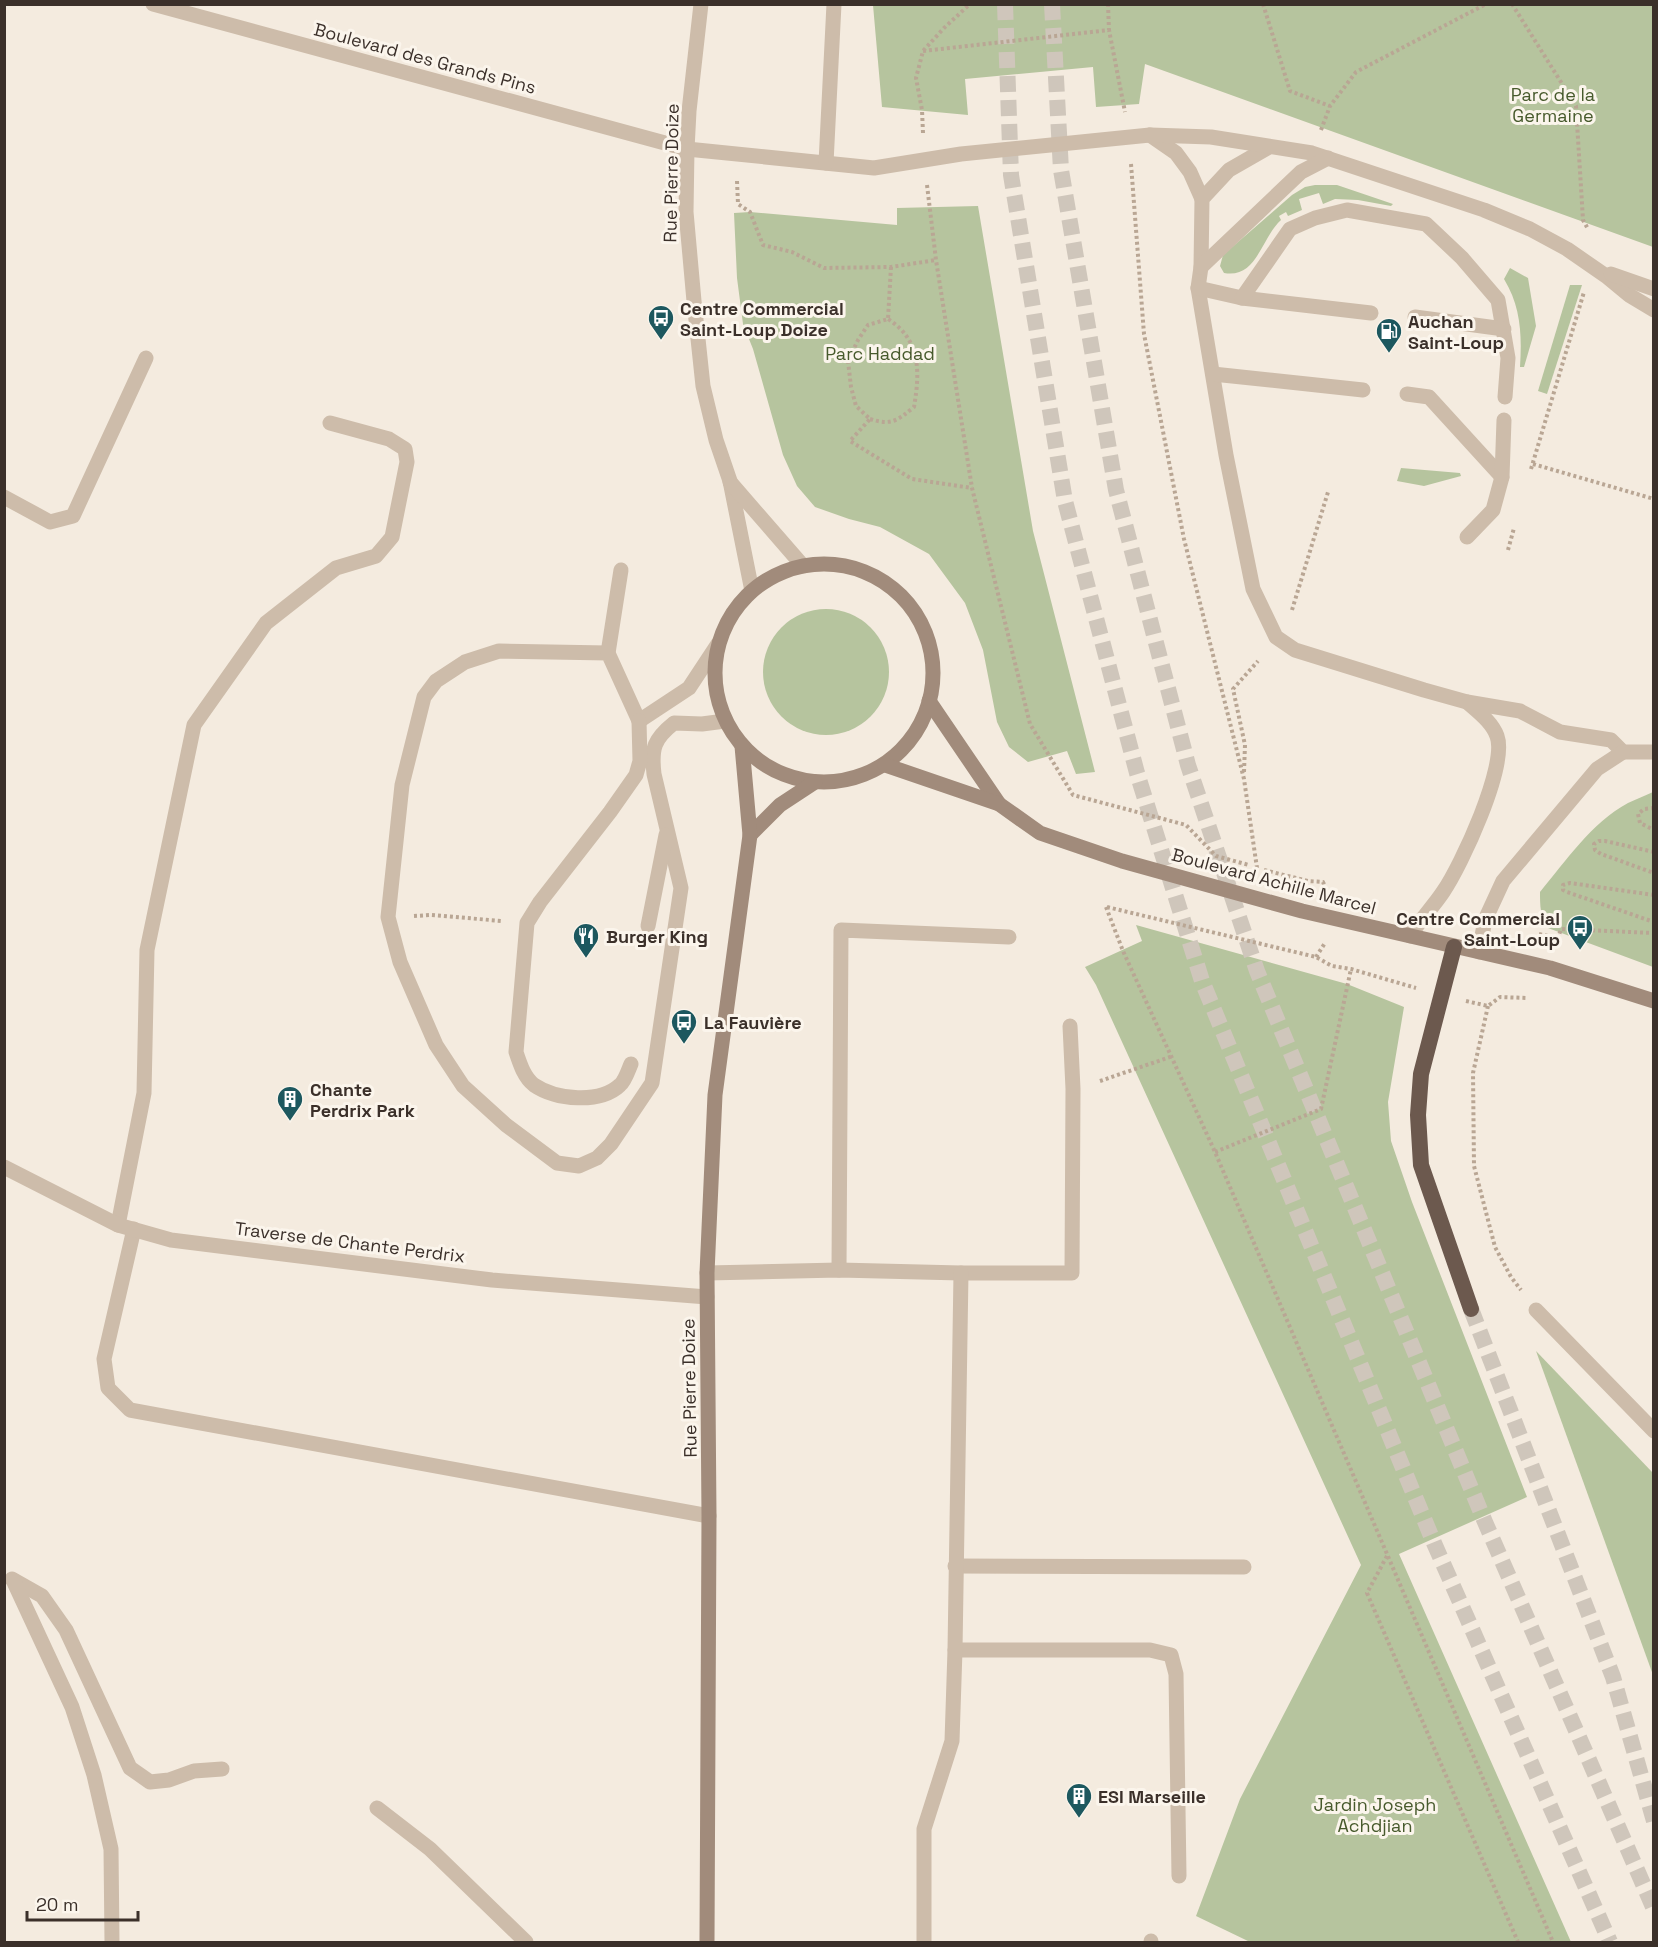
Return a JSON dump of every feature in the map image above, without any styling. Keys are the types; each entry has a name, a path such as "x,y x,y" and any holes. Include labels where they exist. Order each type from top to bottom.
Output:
{"highway":[{"path":"1454,947 1421,1074 1418,1115 1421,1165 1471,1309"}],"main road":[{"path":"836,564 868,573 896,590 917,616 930,646 933,679 929,701 913,736 885,765 843,781 815,782 775,771 742,746 725,721 717,696 714,670 718,644 731,615 752,591 776,575 803,566 836,564"},
{"name":"Boulevard Achille Marcel","path":"929,701 999,804"},
{"name":"Rue Pierre Doize","path":"707,1942 709,1371 707,1273 715,1095 750,836 742,746"},
{"name":"Boulevard Achille Marcel","path":"885,765 999,804 1040,833 1122,861 1302,911 1550,968 1653,1002"},
{"path":"750,836 780,805 815,782"}],"street":[{"name":"Boulevard des Grands Pins","path":"153,4 687,149 874,168 961,154 1150,135 1211,136 1312,153 1484,210 1530,229 1592,266"},
{"name":"Rue Pierre Doize","path":"700,4 689,111 686,212 702,378 712,428 730,481 752,591"},
{"path":"825,163 834,4"},
{"path":"1150,135 1176,153 1190,172 1202,199 1201,267 1198,288 1226,455 1253,589 1276,637 1295,650 1467,702 1520,711 1560,732 1611,740 1623,752"},
{"path":"1202,199 1230,170 1269,147"},
{"path":"1201,267 1301,172 1329,158"},
{"path":"1242,298 1290,229 1315,218 1347,210 1426,225 1462,258 1498,300 1508,358 1505,397"},
{"path":"1592,266 1653,290"},
{"path":"1592,266 1629,295 1653,310"},
{"path":"1198,288 1242,298 1371,313"},
{"path":"1415,317 1504,329"},
{"path":"4,497 50,522 73,516 146,358"},
{"path":"1213,374 1363,390"},
{"path":"1407,394 1429,397 1502,477"},
{"path":"1467,537 1492,510 1502,477 1504,420"},
{"path":"118,1225 144,1093 147,950 194,725 266,623 336,568 376,556 392,537 407,462 405,449 389,439 330,423"},
{"name":"Rue Pierre Doize","path":"730,481 803,566"},
{"path":"621,570 608,653 639,721 640,761 636,775 540,902 527,923 516,1052 522,1070 534,1084 552,1093 580,1098 602,1096 620,1085 631,1064"},
{"path":"639,721 689,688 718,644"},
{"path":"608,653 499,651 465,662 436,681 424,697 402,785 388,917 400,962 436,1045 463,1086 506,1125 557,1163 579,1166 597,1158 611,1144 652,1083 681,888 652,757 659,735 674,723 702,724 725,721"},
{"path":"1410,936 1444,891 1466,850 1491,786 1500,751 1498,737 1491,724 1467,702"},
{"path":"1479,952 1485,920 1503,881 1598,769 1623,752 1653,752"},
{"path":"648,926 667,831"},
{"path":"839,1270 841,930 1009,937"},
{"path":"707,1273 839,1270 1072,1273 1073,1089 1070,1026"},
{"name":"Traverse de Chante Perdrix","path":"4,1167 118,1225 171,1240 492,1280 707,1297"},
{"path":"134,1228 104,1359 108,1388 130,1410 709,1516"},
{"path":"924,1942 924,1829 952,1741 961,1273"},
{"path":"1536,1310 1653,1431"},
{"path":"955,1566 1244,1567"},
{"path":"9,1577 42,1596 66,1630 130,1768 150,1782 169,1780 194,1771 222,1769"},
{"path":"9,1577 72,1707 94,1775 111,1849 112,1942"},
{"path":"955,1650 1150,1650 1171,1655 1176,1674 1179,1876"},
{"path":"377,1808 430,1849 526,1942"}],"path":[{"path":"970,4 923,51 916,78 922,110 924,161 936,260 972,488 1030,724 1073,795 1186,825 1216,856 1308,881 1323,882"},
{"path":"1108,4 1109,30 1129,137 1144,334 1184,539 1244,779 1257,868"},
{"path":"1263,4 1290,91 1330,106"},
{"path":"1312,153 1330,106 1356,72 1486,4"},
{"path":"923,51 1109,30"},
{"path":"737,154 738,204 750,212 763,245 792,252 824,268 891,267 936,260"},
{"path":"888,319 891,267"},
{"path":"888,319 901,327 914,349 919,381 915,407 898,420 883,423 870,419 856,406 848,362 868,325 888,319"},
{"path":"870,419 850,441 912,479 972,488"},
{"path":"1533,464 1653,499"},
{"path":"1289,619 1328,492"},
{"path":"1244,779 1245,745 1233,689 1258,662"},
{"path":"1653,808 1644,809 1638,814 1640,823 1653,830"},
{"path":"1653,852 1599,841 1594,844 1595,850 1601,854 1653,873"},
{"path":"1653,896 1570,883 1563,885 1563,890 1567,892 1653,922"},
{"path":"1316,957 1106,907 1123,951 1215,1152 1553,1942"},
{"path":"388,917 431,915 527,923"},
{"path":"1539,934 1558,938 1562,929 1653,933"},
{"path":"1215,1152 1320,1109 1351,969"},
{"path":"1488,1006 1473,1073 1474,1166 1496,1247 1511,1277 1536,1310"},
{"path":"1073,1089 1173,1056"},
{"path":"1387,1555 1367,1593 1518,1942"}],"green space":[{"name":"Parc de la Germaine","path":"873,5 1653,5 1653,247 1145,64 1139,104 1096,107 1093,67 965,79 968,115 882,107"},
{"path":"1337,185 1393,204 1391,206 1358,200 1335,199 1323,204 1319,193 1299,199 1302,210 1288,216 1286,212 1279,216 1281,220 1251,264 1235,273 1224,273 1220,266 1223,255 1292,195 1305,187"},
{"name":"Parc Haddad","path":"978,206 1033,531 1095,772 1076,774 1067,751 1028,762 1009,747 997,722 983,650 965,603 929,554 880,527 815,507 797,486 783,455 753,349 743,324 737,278 734,213 750,212 897,225 897,208"},
{"path":"1510,268 1528,278 1536,326 1524,367 1520,367 1521,344 1517,311 1504,279"},
{"path":"1570,285 1582,285 1547,394 1538,391"},
{"path":"1401,468 1460,473 1461,476 1424,486 1397,481"},
{"path":"826,609 850,614 870,628 884,648 889,672 884,696 870,716 850,730 826,735 802,730 782,716 768,696 763,672 768,648 782,628 802,614"},
{"path":"1653,792 1653,967 1548,928 1541,911 1540,892 1580,843 1602,821 1628,803"},
{"name":"Jardin Joseph Achdjian","path":"1136,925 1347,984 1404,1007 1388,1102 1391,1141 1412,1202 1527,1497 1399,1554 1571,1942 1250,1942 1196,1916 1240,1799 1361,1565 1096,985 1085,967 1142,941"},
{"path":"1536,1351 1653,1473 1653,1675"}],"tunnel":[{"path":"1005,4 1011,175 1065,501 1137,773 1202,981 1434,1543 1610,1942"},
{"path":"1052,4 1061,170 1116,490 1188,765 1257,971 1485,1522 1654,1909"},
{"path":"1471,1309 1613,1677 1654,1821"}],"place":[{"name":"Centre Commercial Saint-Loup Doize","path":"661,341"},
{"name":"Auchan Saint-Loup","path":"1389,354"},
{"name":"Centre Commercial Saint-Loup","path":"1580,951"},
{"name":"Burger King","path":"586,959"},
{"name":"La Fauvière","path":"684,1045"},
{"name":"Chante Perdrix Park","path":"290,1122"},
{"name":"ESI Marseille","path":"1079,1819"}]}
